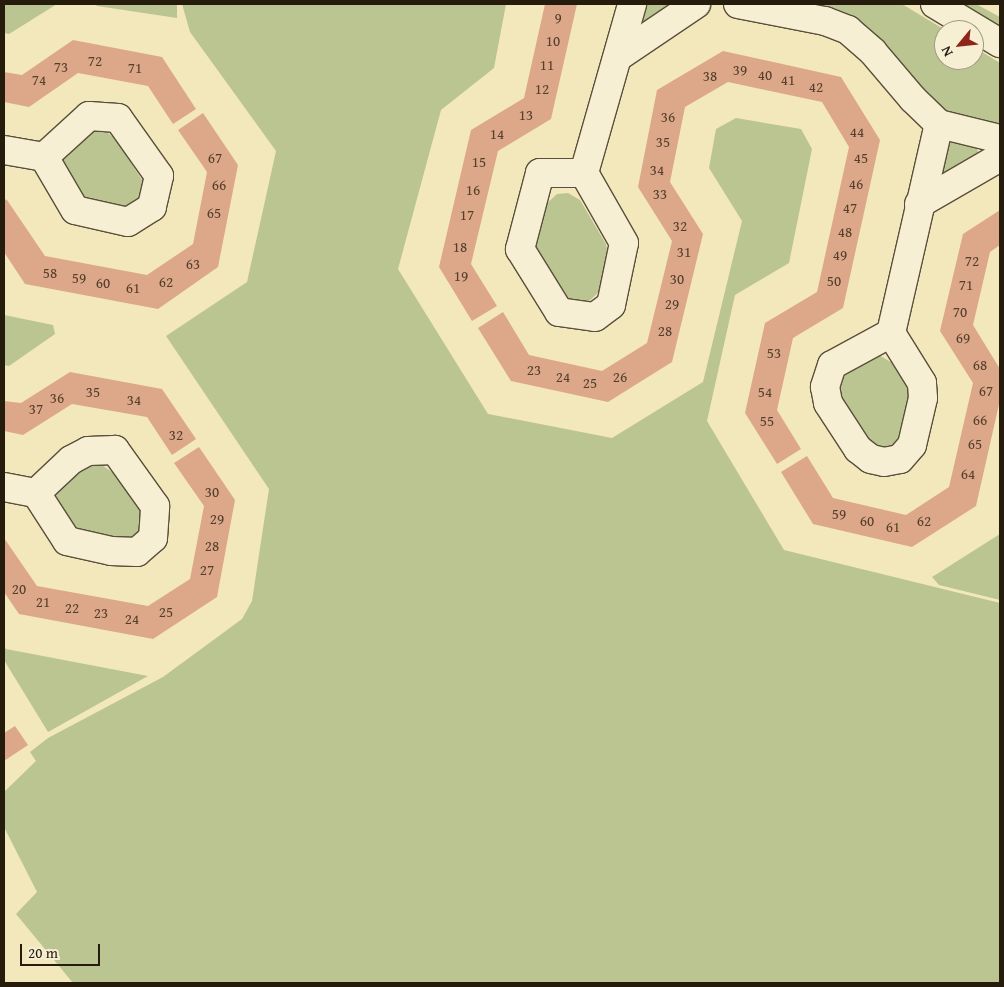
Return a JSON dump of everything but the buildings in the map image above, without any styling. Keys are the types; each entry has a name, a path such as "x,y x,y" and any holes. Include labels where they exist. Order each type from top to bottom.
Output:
{"street":[{"path":"584,173 540,173 520,249 559,312 595,317 611,305 624,243 584,173 619,56 632,4"},
{"path":"619,56 696,4"},
{"path":"738,4 825,21 848,30 873,52 912,99 939,124 1000,138"},
{"path":"935,4 1000,44"},
{"path":"891,333 832,365 825,387 828,404 858,449 864,456 884,462 900,458 912,445 923,398 922,383 891,333 919,204 939,124"},
{"path":"4,150 44,156"},
{"path":"919,204 1000,157"},
{"path":"4,487 36,493"}],"green space":[{"path":"4,4 57,4 9,34 4,33"},
{"path":"95,4 177,4 177,18 97,6"},
{"path":"182,4 506,4 494,68 441,110 398,269 488,414 612,438 703,382 742,221 709,168 716,129 736,118 801,129 812,149 789,263 735,295 707,421 784,550 1000,603 1000,983 73,983 16,914 37,892 4,827 4,792 36,761 30,752 48,738 163,677 242,619 252,601 269,489 166,336 247,282 276,151 190,32"},
{"path":"641,4 682,4 639,28"},
{"path":"765,4 902,4 934,23 934,70 984,70 984,53 1000,63 1000,132 947,113 929,99 883,47"},
{"path":"954,4 976,4 1000,17 1000,30"},
{"path":"94,131 105,131 115,138 142,180 142,199 130,211 79,202 61,161 75,144"},
{"path":"952,142 977,148 980,158 942,174 940,168 948,144"},
{"path":"568,193 580,200 606,244 608,254 601,290 585,305 568,305 532,250 542,208 557,194"},
{"path":"4,315 53,325 55,334 9,366 4,365"},
{"path":"879,355 894,364 909,386 912,398 902,436 894,444 879,449 870,445 842,406 837,378"},
{"path":"99,463 115,474 141,511 143,523 137,539 75,536 53,498 57,490 83,467"},
{"path":"1000,534 1000,600 939,585 932,577"},
{"path":"4,646 6,649 148,676 48,732 4,660"}]}
